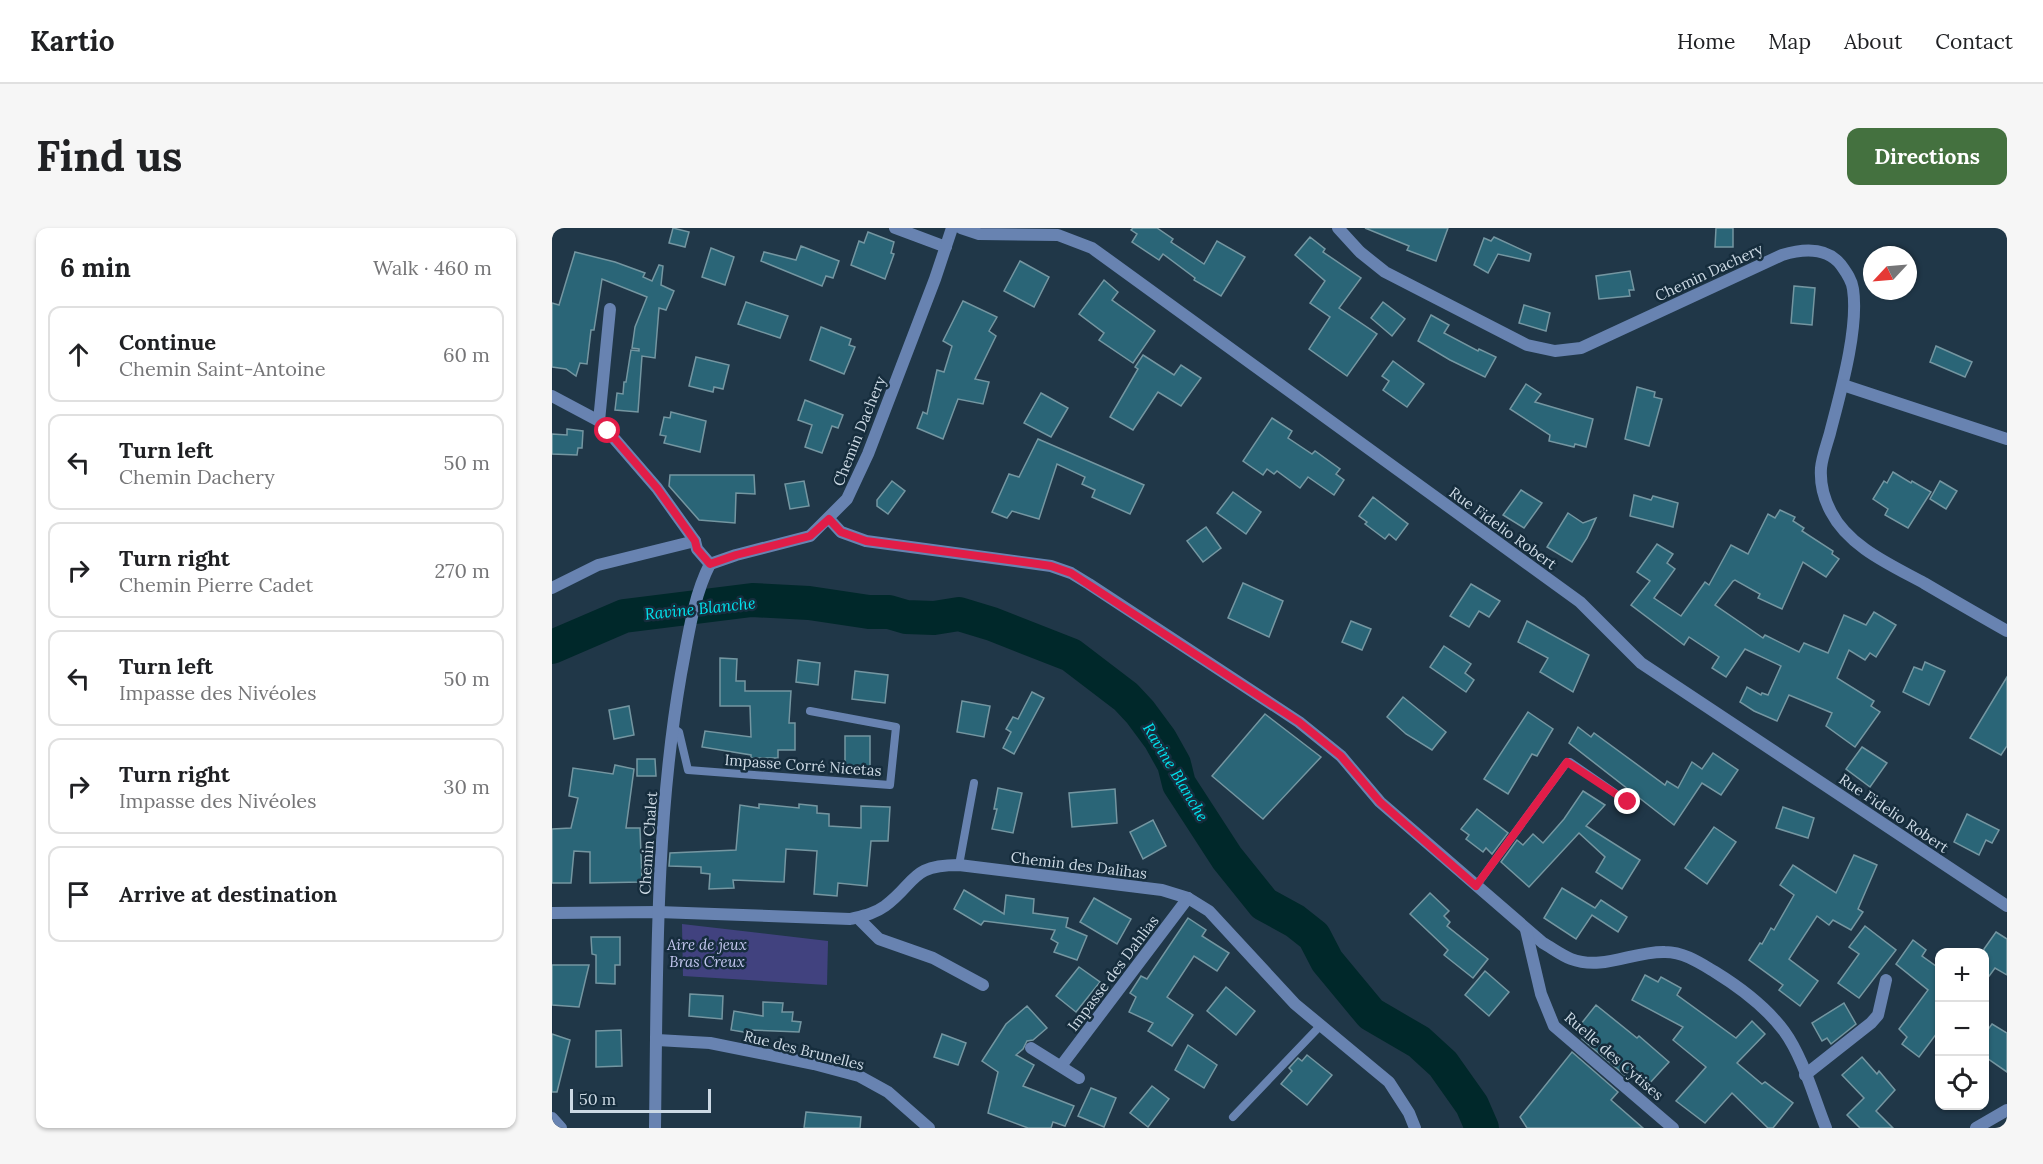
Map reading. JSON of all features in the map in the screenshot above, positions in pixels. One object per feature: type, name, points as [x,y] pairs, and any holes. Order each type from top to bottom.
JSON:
[{"type":"street","points":[[895,228],[946,247]]},
{"type":"street","name":"Chemin Dachery","points":[[707,570],[736,555],[810,536],[848,500],[868,454],[952,228]]},
{"type":"street","name":"Rue Fidelio Robert","points":[[961,228],[980,234],[1058,235],[1092,248],[1580,602],[1641,663],[2007,906]]},
{"type":"street","name":"Chemin Dachery","points":[[1338,228],[1360,252],[1385,272],[1527,345],[1555,351],[1581,348],[1782,255],[1799,250],[1814,250],[1837,260],[1853,287],[1854,317],[1843,385],[1821,467],[1823,492],[1827,504],[1840,528],[1871,553],[2007,631]]},
{"type":"street","points":[[599,421],[610,309]]},
{"type":"street","points":[[1843,385],[2007,439]]},
{"type":"street","points":[[552,396],[599,421],[657,488],[695,541],[707,570]]},
{"type":"street","points":[[829,519],[841,532],[866,541],[1051,566],[1071,573],[1307,729],[1341,756],[1380,802],[1543,943],[1570,959],[1590,963],[1608,962],[1653,953],[1677,953],[1697,961],[1727,979],[1755,1000],[1785,1033],[1826,1128]]},
{"type":"street","points":[[552,588],[598,566],[695,541]]},
{"type":"street","name":"Chemin Chalet","points":[[655,1128],[658,912],[672,727],[688,636],[707,570]]},
{"type":"street","name":"Chemin des Dalihas","points":[[552,913],[658,912],[850,920],[870,914],[885,906],[918,873],[937,866],[959,866],[1162,890],[1188,898],[1209,911],[1295,1004],[1389,1082],[1409,1113],[1415,1128]]},
{"type":"street","name":"Impasse des Dahlias","points":[[1061,1066],[1188,898]]},
{"type":"street","points":[[858,918],[879,939],[933,958],[983,985]]},
{"type":"street","name":"Ruelle des Cytises","points":[[1527,930],[1540,994],[1554,1026],[1673,1128]]},
{"type":"street","points":[[1805,1075],[1878,1015],[1886,980]]},
{"type":"street","name":"Rue des Brunelles","points":[[657,1040],[710,1043],[814,1064],[859,1076],[888,1092],[929,1128]]},
{"type":"street","points":[[1031,1048],[1079,1078]]},
{"type":"street","points":[[1976,1128],[2007,1110]]},
{"type":"street","points":[[552,1118],[561,1128]]},
{"type":"lane","name":"Impasse Corré Nicetas","points":[[672,727],[679,732],[688,770],[890,785],[896,727],[810,711]]},
{"type":"lane","points":[[1476,886],[1567,762],[1628,802]]},
{"type":"lane","points":[[959,866],[974,783]]},
{"type":"lane","points":[[1233,1117],[1321,1025]]},
{"type":"green space","name":"Aire de jeux Bras Creux","points":[[682,924],[828,941],[827,985],[683,976]]},
{"type":"building","points":[[673,228],[689,232],[685,247],[669,243]]},
{"type":"building","points":[[1133,228],[1157,228],[1173,239],[1171,242],[1204,264],[1217,241],[1245,257],[1221,296],[1194,280],[1195,278],[1163,254],[1159,260],[1132,242],[1137,234],[1131,230]]},
{"type":"building","points":[[1365,228],[1448,228],[1436,261],[1407,250],[1409,246]]},
{"type":"building","points":[[1716,228],[1733,228],[1733,247],[1715,247]]},
{"type":"building","points":[[868,232],[894,242],[891,253],[894,254],[885,279],[851,265],[859,241],[864,243]]},
{"type":"building","points":[[1310,237],[1325,249],[1323,252],[1361,278],[1339,308],[1377,334],[1347,376],[1309,349],[1330,317],[1310,303],[1325,281],[1295,255]]},
{"type":"building","points":[[1494,237],[1531,254],[1529,261],[1498,254],[1488,273],[1474,265],[1484,238],[1491,241]]},
{"type":"building","points":[[801,246],[839,261],[833,278],[826,276],[822,286],[761,261],[764,252],[796,260]]},
{"type":"building","points":[[711,248],[734,257],[725,285],[702,277]]},
{"type":"building","points":[[575,252],[615,262],[645,273],[643,277],[652,281],[659,265],[663,266],[661,285],[674,291],[666,310],[659,308],[655,358],[642,356],[638,412],[615,410],[617,393],[623,394],[631,350],[639,351],[639,349],[632,348],[635,327],[647,297],[602,279],[594,330],[591,330],[587,364],[580,363],[576,376],[566,369],[552,367],[552,303],[559,305]]},
{"type":"building","points":[[1020,261],[1049,277],[1034,307],[1004,291]]},
{"type":"building","points":[[1630,271],[1634,290],[1629,290],[1630,296],[1599,299],[1596,276]]},
{"type":"building","points":[[1104,280],[1118,292],[1112,300],[1155,331],[1133,363],[1099,340],[1104,333],[1079,314]]},
{"type":"building","points":[[1794,286],[1815,288],[1812,325],[1791,323]]},
{"type":"building","points":[[963,301],[997,317],[989,331],[996,336],[975,379],[989,382],[983,404],[958,399],[943,439],[917,428],[923,412],[927,414],[937,370],[944,372],[952,346],[943,341]]},
{"type":"building","points":[[746,302],[788,316],[780,338],[738,324]]},
{"type":"building","points":[[1383,302],[1405,319],[1392,336],[1371,318]]},
{"type":"building","points":[[1524,305],[1550,313],[1546,331],[1519,323]]},
{"type":"building","points":[[1431,315],[1449,325],[1444,333],[1478,351],[1479,349],[1496,357],[1485,377],[1418,341]]},
{"type":"building","points":[[821,327],[851,339],[849,345],[855,347],[844,374],[810,360]]},
{"type":"building","points":[[1936,346],[1972,362],[1965,377],[1930,362]]},
{"type":"building","points":[[1143,355],[1174,375],[1181,365],[1201,378],[1181,406],[1158,392],[1133,430],[1110,417],[1138,369],[1135,367]]},
{"type":"building","points":[[696,357],[729,365],[723,389],[714,387],[713,392],[689,386]]},
{"type":"building","points":[[1393,361],[1424,384],[1407,407],[1383,390],[1389,381],[1382,376]]},
{"type":"building","points":[[1526,384],[1541,394],[1535,402],[1593,419],[1586,447],[1575,444],[1574,447],[1549,441],[1550,435],[1510,409]]},
{"type":"building","points":[[1637,387],[1655,392],[1654,397],[1662,399],[1649,446],[1625,439]]},
{"type":"building","points":[[1041,393],[1068,408],[1051,437],[1024,423]]},
{"type":"building","points":[[805,400],[843,415],[838,428],[832,426],[822,453],[805,447],[812,425],[798,420]]},
{"type":"building","points":[[671,412],[706,421],[700,452],[664,443],[666,436],[660,435],[664,417],[670,418]]},
{"type":"building","points":[[1272,418],[1292,431],[1288,438],[1312,454],[1315,451],[1340,469],[1336,474],[1344,480],[1334,495],[1308,477],[1300,488],[1277,471],[1274,474],[1267,469],[1263,475],[1243,461]]},
{"type":"building","points":[[567,429],[583,431],[582,448],[578,448],[577,455],[552,454],[552,434],[567,435]]},
{"type":"building","points":[[1038,439],[1144,485],[1130,514],[1092,497],[1095,490],[1082,484],[1085,477],[1057,464],[1039,519],[1012,511],[1007,518],[992,512],[1009,474],[1019,477]]},
{"type":"building","points":[[1893,472],[1931,492],[1908,528],[1885,515],[1888,509],[1873,499],[1884,481],[1887,483]]},
{"type":"building","points":[[670,475],[754,475],[755,494],[736,493],[735,523],[699,520],[669,486]]},
{"type":"building","points":[[804,481],[809,506],[790,509],[785,484]]},
{"type":"building","points":[[892,481],[905,491],[888,514],[877,506],[877,500]]},
{"type":"building","points":[[1940,481],[1957,491],[1946,509],[1930,499]]},
{"type":"building","points":[[1521,490],[1542,503],[1524,528],[1503,515]]},
{"type":"building","points":[[1233,492],[1261,512],[1246,534],[1217,513]]},
{"type":"building","points":[[1634,495],[1651,500],[1653,496],[1678,503],[1673,527],[1630,516]]},
{"type":"building","points":[[1373,497],[1408,524],[1396,540],[1389,534],[1385,539],[1365,524],[1367,522],[1359,516]]},
{"type":"building","points":[[1780,510],[1795,517],[1793,521],[1804,528],[1802,531],[1833,551],[1832,554],[1839,559],[1826,577],[1803,562],[1782,609],[1758,598],[1760,594],[1735,580],[1715,605],[1763,638],[1765,635],[1799,652],[1804,643],[1828,653],[1844,615],[1866,625],[1874,612],[1896,625],[1876,657],[1870,653],[1865,660],[1849,650],[1837,678],[1874,701],[1871,706],[1880,712],[1855,747],[1826,726],[1832,713],[1789,695],[1777,721],[1740,702],[1747,687],[1761,695],[1762,693],[1768,695],[1781,666],[1745,649],[1726,677],[1712,668],[1719,657],[1689,637],[1684,645],[1631,605],[1650,581],[1637,572],[1657,544],[1673,554],[1667,563],[1675,569],[1654,598],[1681,616],[1705,582],[1709,585],[1731,545],[1748,554],[1768,514],[1775,518]]},
{"type":"building","points":[[1568,513],[1583,523],[1596,518],[1572,562],[1547,547]]},
{"type":"building","points":[[1206,527],[1221,548],[1203,562],[1187,541]]},
{"type":"building","points":[[1243,583],[1283,601],[1269,637],[1228,618]]},
{"type":"building","points":[[1471,584],[1500,601],[1489,617],[1479,611],[1469,627],[1450,616]]},
{"type":"building","points":[[1351,621],[1371,629],[1362,650],[1342,642]]},
{"type":"building","points":[[1527,621],[1589,655],[1573,692],[1540,672],[1548,658],[1518,642]]},
{"type":"building","points":[[1444,646],[1471,664],[1465,673],[1474,680],[1466,692],[1430,667]]},
{"type":"building","points":[[720,658],[737,659],[736,681],[745,681],[745,691],[791,691],[789,723],[795,723],[795,750],[778,750],[778,758],[751,758],[751,755],[702,747],[705,731],[751,737],[750,706],[720,706]]},
{"type":"building","points":[[798,660],[820,663],[818,685],[796,682]]},
{"type":"building","points":[[1925,662],[1945,671],[1929,705],[1903,692],[1914,667],[1922,670]]},
{"type":"building","points":[[855,671],[888,675],[885,703],[852,699]]},
{"type":"building","points":[[2007,677],[2007,746],[2001,755],[1970,738]]},
{"type":"building","points":[[1032,692],[1044,698],[1014,754],[1003,748],[1011,732],[1006,729],[1013,717],[1018,719]]},
{"type":"building","points":[[1403,697],[1446,732],[1432,750],[1406,734],[1387,717]]},
{"type":"building","points":[[962,701],[990,706],[984,737],[957,732]]},
{"type":"building","points":[[629,706],[634,735],[614,739],[609,710]]},
{"type":"building","points":[[1528,712],[1553,729],[1537,756],[1532,754],[1508,794],[1484,779]]},
{"type":"building","points":[[1265,714],[1321,757],[1263,819],[1212,776]]},
{"type":"building","points":[[1578,727],[1591,737],[1594,733],[1665,785],[1667,781],[1678,788],[1692,762],[1702,769],[1713,753],[1738,770],[1721,795],[1702,783],[1674,825],[1569,743]]},
{"type":"building","points":[[845,736],[870,736],[870,768],[845,768]]},
{"type":"building","points":[[1862,747],[1887,763],[1870,787],[1846,769]]},
{"type":"building","points":[[637,759],[655,759],[656,776],[637,776]]},
{"type":"building","points":[[615,765],[634,769],[626,828],[640,828],[642,882],[590,883],[590,852],[574,851],[571,883],[552,883],[552,829],[571,828],[578,798],[569,796],[573,768],[613,774]]},
{"type":"building","points":[[998,788],[1022,793],[1013,833],[992,829],[997,809],[994,809]]},
{"type":"building","points":[[1115,789],[1117,823],[1072,827],[1069,793]]},
{"type":"building","points":[[1583,791],[1605,805],[1586,826],[1640,860],[1622,889],[1596,872],[1605,857],[1579,833],[1529,887],[1501,862],[1517,840],[1523,845],[1533,834],[1543,843],[1564,819]]},
{"type":"building","points":[[759,804],[799,808],[799,804],[817,806],[817,813],[829,814],[829,826],[861,828],[861,806],[890,807],[888,841],[871,841],[867,886],[838,883],[837,896],[814,894],[817,851],[786,849],[784,882],[733,880],[734,888],[709,889],[710,874],[701,873],[701,867],[669,866],[670,853],[736,850],[740,805],[759,808]]},
{"type":"building","points":[[1783,807],[1814,818],[1808,838],[1776,828]]},
{"type":"building","points":[[1477,809],[1508,833],[1492,854],[1486,848],[1483,852],[1466,839],[1469,835],[1461,829]]},
{"type":"building","points":[[1967,814],[1999,830],[1992,843],[1986,840],[1979,855],[1954,842]]},
{"type":"building","points":[[1153,820],[1166,846],[1143,859],[1130,832]]},
{"type":"building","points":[[1714,827],[1736,842],[1707,884],[1685,868]]},
{"type":"building","points":[[1854,855],[1877,865],[1858,909],[1863,912],[1851,930],[1833,920],[1829,925],[1817,916],[1789,959],[1818,981],[1800,1006],[1779,990],[1783,985],[1749,960],[1771,928],[1774,930],[1794,895],[1780,885],[1793,865],[1836,893]]},
{"type":"building","points":[[1562,888],[1595,908],[1601,900],[1627,917],[1618,932],[1592,915],[1576,939],[1544,918]]},
{"type":"building","points":[[964,890],[1004,914],[1006,895],[1034,899],[1033,913],[1068,918],[1066,927],[1087,936],[1077,960],[1054,952],[1058,943],[1051,939],[1055,930],[984,921],[981,925],[954,909]]},
{"type":"building","points":[[1430,893],[1449,911],[1444,916],[1450,922],[1447,926],[1488,959],[1473,978],[1444,955],[1448,950],[1410,914]]},
{"type":"building","points":[[1094,898],[1131,919],[1117,944],[1080,922]]},
{"type":"building","points":[[1188,918],[1206,930],[1202,936],[1229,953],[1217,971],[1194,956],[1167,997],[1193,1015],[1172,1046],[1148,1031],[1153,1023],[1129,1012],[1136,997],[1130,993],[1141,976],[1147,979]]},
{"type":"building","points":[[1865,926],[1896,950],[1859,998],[1838,983],[1859,954],[1849,947]]},
{"type":"building","points":[[1996,932],[2007,939],[2007,975],[1995,968],[1989,976],[1989,948],[1985,948]]},
{"type":"building","points":[[591,937],[620,937],[620,965],[615,965],[615,984],[596,983],[596,955],[592,954]]},
{"type":"building","points":[[1913,940],[1926,950],[1922,956],[1935,965],[1935,1036],[1919,1057],[1902,1044],[1907,1037],[1899,1029],[1928,990],[1896,964]]},
{"type":"building","points":[[552,965],[589,965],[579,1007],[552,1005]]},
{"type":"building","points":[[1079,967],[1100,982],[1076,1012],[1056,996]]},
{"type":"building","points":[[1485,971],[1509,992],[1489,1016],[1465,995]]},
{"type":"building","points":[[1645,975],[1658,982],[1661,977],[1681,988],[1677,995],[1736,1038],[1752,1021],[1765,1034],[1737,1063],[1762,1084],[1765,1082],[1793,1103],[1773,1128],[1768,1128],[1732,1093],[1705,1123],[1676,1101],[1706,1067],[1673,1040],[1683,1027],[1632,1000]]},
{"type":"building","points":[[1226,987],[1255,1011],[1236,1035],[1207,1011]]},
{"type":"building","points":[[690,994],[723,996],[722,1019],[689,1016]]},
{"type":"building","points":[[763,1002],[783,1003],[782,1012],[793,1012],[792,1021],[801,1022],[799,1032],[750,1030],[750,1033],[731,1030],[734,1011],[763,1016]]},
{"type":"building","points":[[1844,1003],[1856,1024],[1831,1044],[1827,1038],[1822,1041],[1812,1023]]},
{"type":"building","points":[[1596,1005],[1637,1038],[1639,1036],[1669,1062],[1649,1084],[1635,1072],[1629,1079],[1582,1039],[1589,1031],[1581,1024]]},
{"type":"building","points":[[1027,1006],[1047,1028],[1033,1040],[1027,1041],[1016,1055],[1034,1065],[1023,1086],[1074,1106],[1065,1126],[1053,1122],[1051,1128],[1028,1128],[988,1113],[998,1072],[982,1061],[1006,1024]]},
{"type":"building","points":[[1992,1024],[2007,1033],[2007,1072],[1989,1059],[1989,1028]]},
{"type":"building","points":[[621,1030],[622,1066],[596,1067],[596,1031]]},
{"type":"building","points":[[552,1034],[570,1040],[557,1092],[552,1092]]},
{"type":"building","points":[[942,1034],[966,1043],[958,1065],[934,1057]]},
{"type":"building","points":[[1188,1045],[1217,1065],[1204,1088],[1175,1070]]},
{"type":"building","points":[[1572,1052],[1618,1092],[1611,1100],[1643,1128],[1527,1128],[1520,1117]]},
{"type":"building","points":[[1307,1055],[1332,1075],[1307,1105],[1281,1084],[1292,1071],[1289,1068],[1298,1058],[1302,1061]]},
{"type":"building","points":[[1862,1057],[1877,1074],[1879,1071],[1895,1090],[1876,1111],[1893,1128],[1860,1128],[1847,1115],[1864,1098],[1842,1075]]},
{"type":"building","points":[[1152,1086],[1169,1099],[1148,1127],[1130,1113]]},
{"type":"building","points":[[1091,1088],[1116,1098],[1104,1127],[1078,1116]]},
{"type":"building","points":[[806,1112],[861,1117],[860,1128],[804,1128]]},
{"type":"waterway","name":"Ravine Blanche","points":[[552,647],[624,616],[752,600],[809,603],[869,612],[889,612],[906,617],[934,618],[959,614],[992,624],[1071,655],[1126,697],[1140,712],[1160,739],[1174,764],[1179,784],[1227,858],[1264,904],[1295,921],[1314,936],[1327,961],[1371,1014],[1419,1042],[1443,1064],[1472,1105],[1482,1128]]},
{"type":"route","points":[[608,431],[657,488],[695,541],[697,549],[710,564],[810,536],[829,519],[841,532],[866,541],[1051,566],[1071,573],[1299,722],[1341,756],[1380,802],[1476,886],[1564,763],[1570,762],[1628,802]]}]
